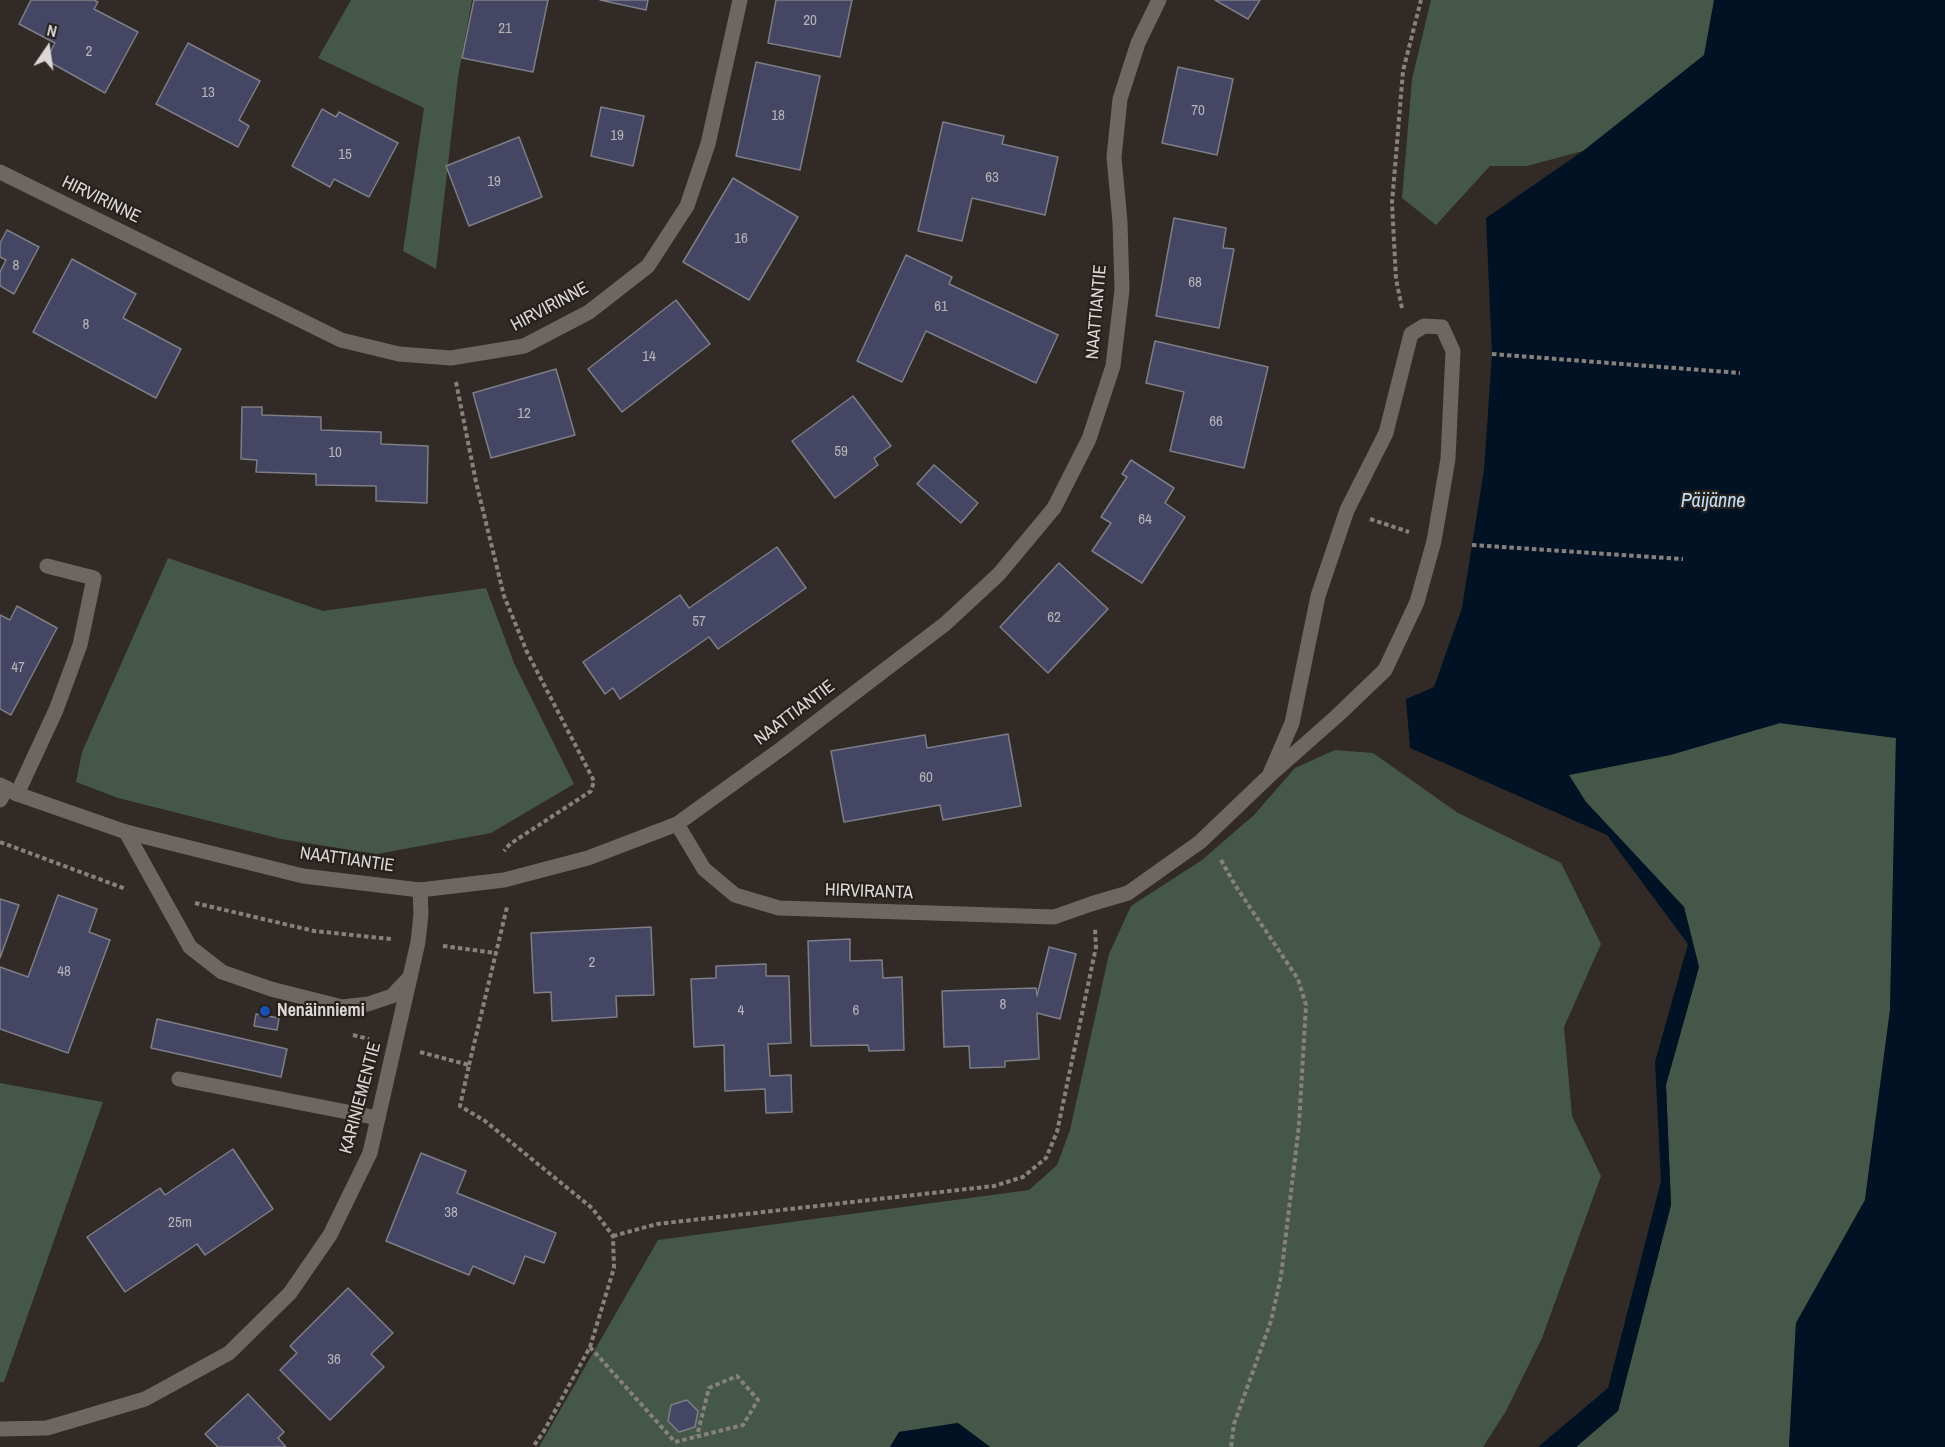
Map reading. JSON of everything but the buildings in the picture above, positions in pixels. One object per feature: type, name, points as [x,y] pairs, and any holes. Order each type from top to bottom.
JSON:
[{"type":"street","name":"HIRVIRINNE","points":[[0,172],[341,340],[399,354],[451,358],[524,346],[589,312],[648,266],[687,206],[708,144],[740,0]]},
{"type":"street","name":"NAATTIANTIE","points":[[6,792],[126,832],[303,876],[420,890],[504,880],[588,858],[677,824],[781,749],[945,624],[999,574],[1054,508],[1089,439],[1113,366],[1122,290],[1120,222],[1114,157],[1120,99],[1138,43],[1158,0]]},
{"type":"street","name":"HIRVIRANTA","points":[[677,824],[705,869],[735,895],[779,908],[1054,917],[1128,893],[1200,842],[1385,670],[1417,602],[1434,541],[1448,459],[1454,351],[1442,327],[1425,326],[1411,334]]},
{"type":"street","points":[[1269,776],[1292,723],[1318,596],[1347,510],[1386,433],[1411,334]]},
{"type":"street","points":[[6,792],[56,710],[80,645],[94,578],[47,566]]},
{"type":"street","points":[[126,832],[190,947],[222,972],[271,989],[342,1007],[368,1004],[392,996],[410,977]]},
{"type":"street","name":"KARINIEMENTIE","points":[[0,1428],[46,1428],[145,1399],[229,1353],[290,1293],[330,1235],[369,1153],[418,942],[421,914],[420,890]]},
{"type":"street","points":[[179,1079],[378,1118]]},
{"type":"path","points":[[1411,334],[1400,301],[1396,279],[1392,203],[1403,71],[1421,0]]},
{"type":"path","points":[[1492,354],[1740,373]]},
{"type":"path","points":[[451,358],[476,482],[504,596],[527,652],[594,781],[591,791],[510,844],[502,853]]},
{"type":"path","points":[[1347,510],[1434,541]]},
{"type":"path","points":[[1472,545],[1683,559]]},
{"type":"path","points":[[0,842],[124,889],[160,895],[314,931],[496,953],[460,1106],[485,1121],[592,1208],[613,1236],[614,1268],[590,1347],[533,1447]]},
{"type":"path","points":[[1231,1447],[1234,1425],[1270,1321],[1281,1276],[1299,1125],[1306,1005],[1298,979],[1235,885]]},
{"type":"path","points":[[613,1236],[657,1224],[994,1186],[1023,1177],[1046,1158],[1057,1132],[1096,946],[1094,903]]},
{"type":"path","points":[[395,1046],[469,1065]]},
{"type":"path","points":[[590,1347],[675,1442],[743,1425],[758,1400],[737,1376],[709,1389],[697,1436]]},
{"type":"green space","points":[[351,0],[472,0],[458,77],[436,269],[403,251],[424,108],[318,58]]},
{"type":"green space","points":[[1431,0],[1945,0],[1583,151],[1527,166],[1490,166],[1436,225],[1402,198],[1412,79]]},
{"type":"green space","points":[[168,558],[323,611],[486,588],[514,663],[574,784],[491,833],[377,854],[281,839],[118,798],[76,782],[82,752]]},
{"type":"green space","points":[[1780,723],[1896,738],[1890,1010],[1865,1200],[1796,1323],[1789,1447],[1576,1447],[1618,1411],[1671,1205],[1666,1085],[1699,967],[1684,907],[1586,802],[1568,775],[1670,755]]},
{"type":"green space","points":[[1335,750],[1373,753],[1458,813],[1561,863],[1601,944],[1564,1027],[1572,1116],[1601,1176],[1542,1338],[1506,1411],[1483,1447],[990,1447],[958,1423],[899,1432],[890,1447],[539,1447],[658,1240],[1029,1190],[1057,1165],[1070,1130],[1109,954],[1131,906],[1202,860],[1254,815],[1295,768]]},
{"type":"green space","points":[[0,1083],[103,1102],[4,1382],[0,1382]]},
{"type":"water","name":"Päijänne","points":[[1714,0],[1945,0],[1945,1447],[1789,1447],[1796,1323],[1865,1200],[1890,1010],[1896,738],[1780,723],[1670,755],[1569,775],[1586,802],[1684,907],[1699,967],[1666,1085],[1671,1205],[1618,1411],[1576,1447],[1538,1447],[1608,1388],[1661,1181],[1655,1062],[1688,944],[1607,835],[1410,748],[1406,699],[1434,687],[1462,608],[1484,470],[1492,354],[1486,218],[1583,151],[1704,55]]},
{"type":"water","points":[[958,1423],[990,1447],[890,1447],[899,1432]]},
{"type":"place","name":"Nenäinniemi","points":[[265,1011]]}]
